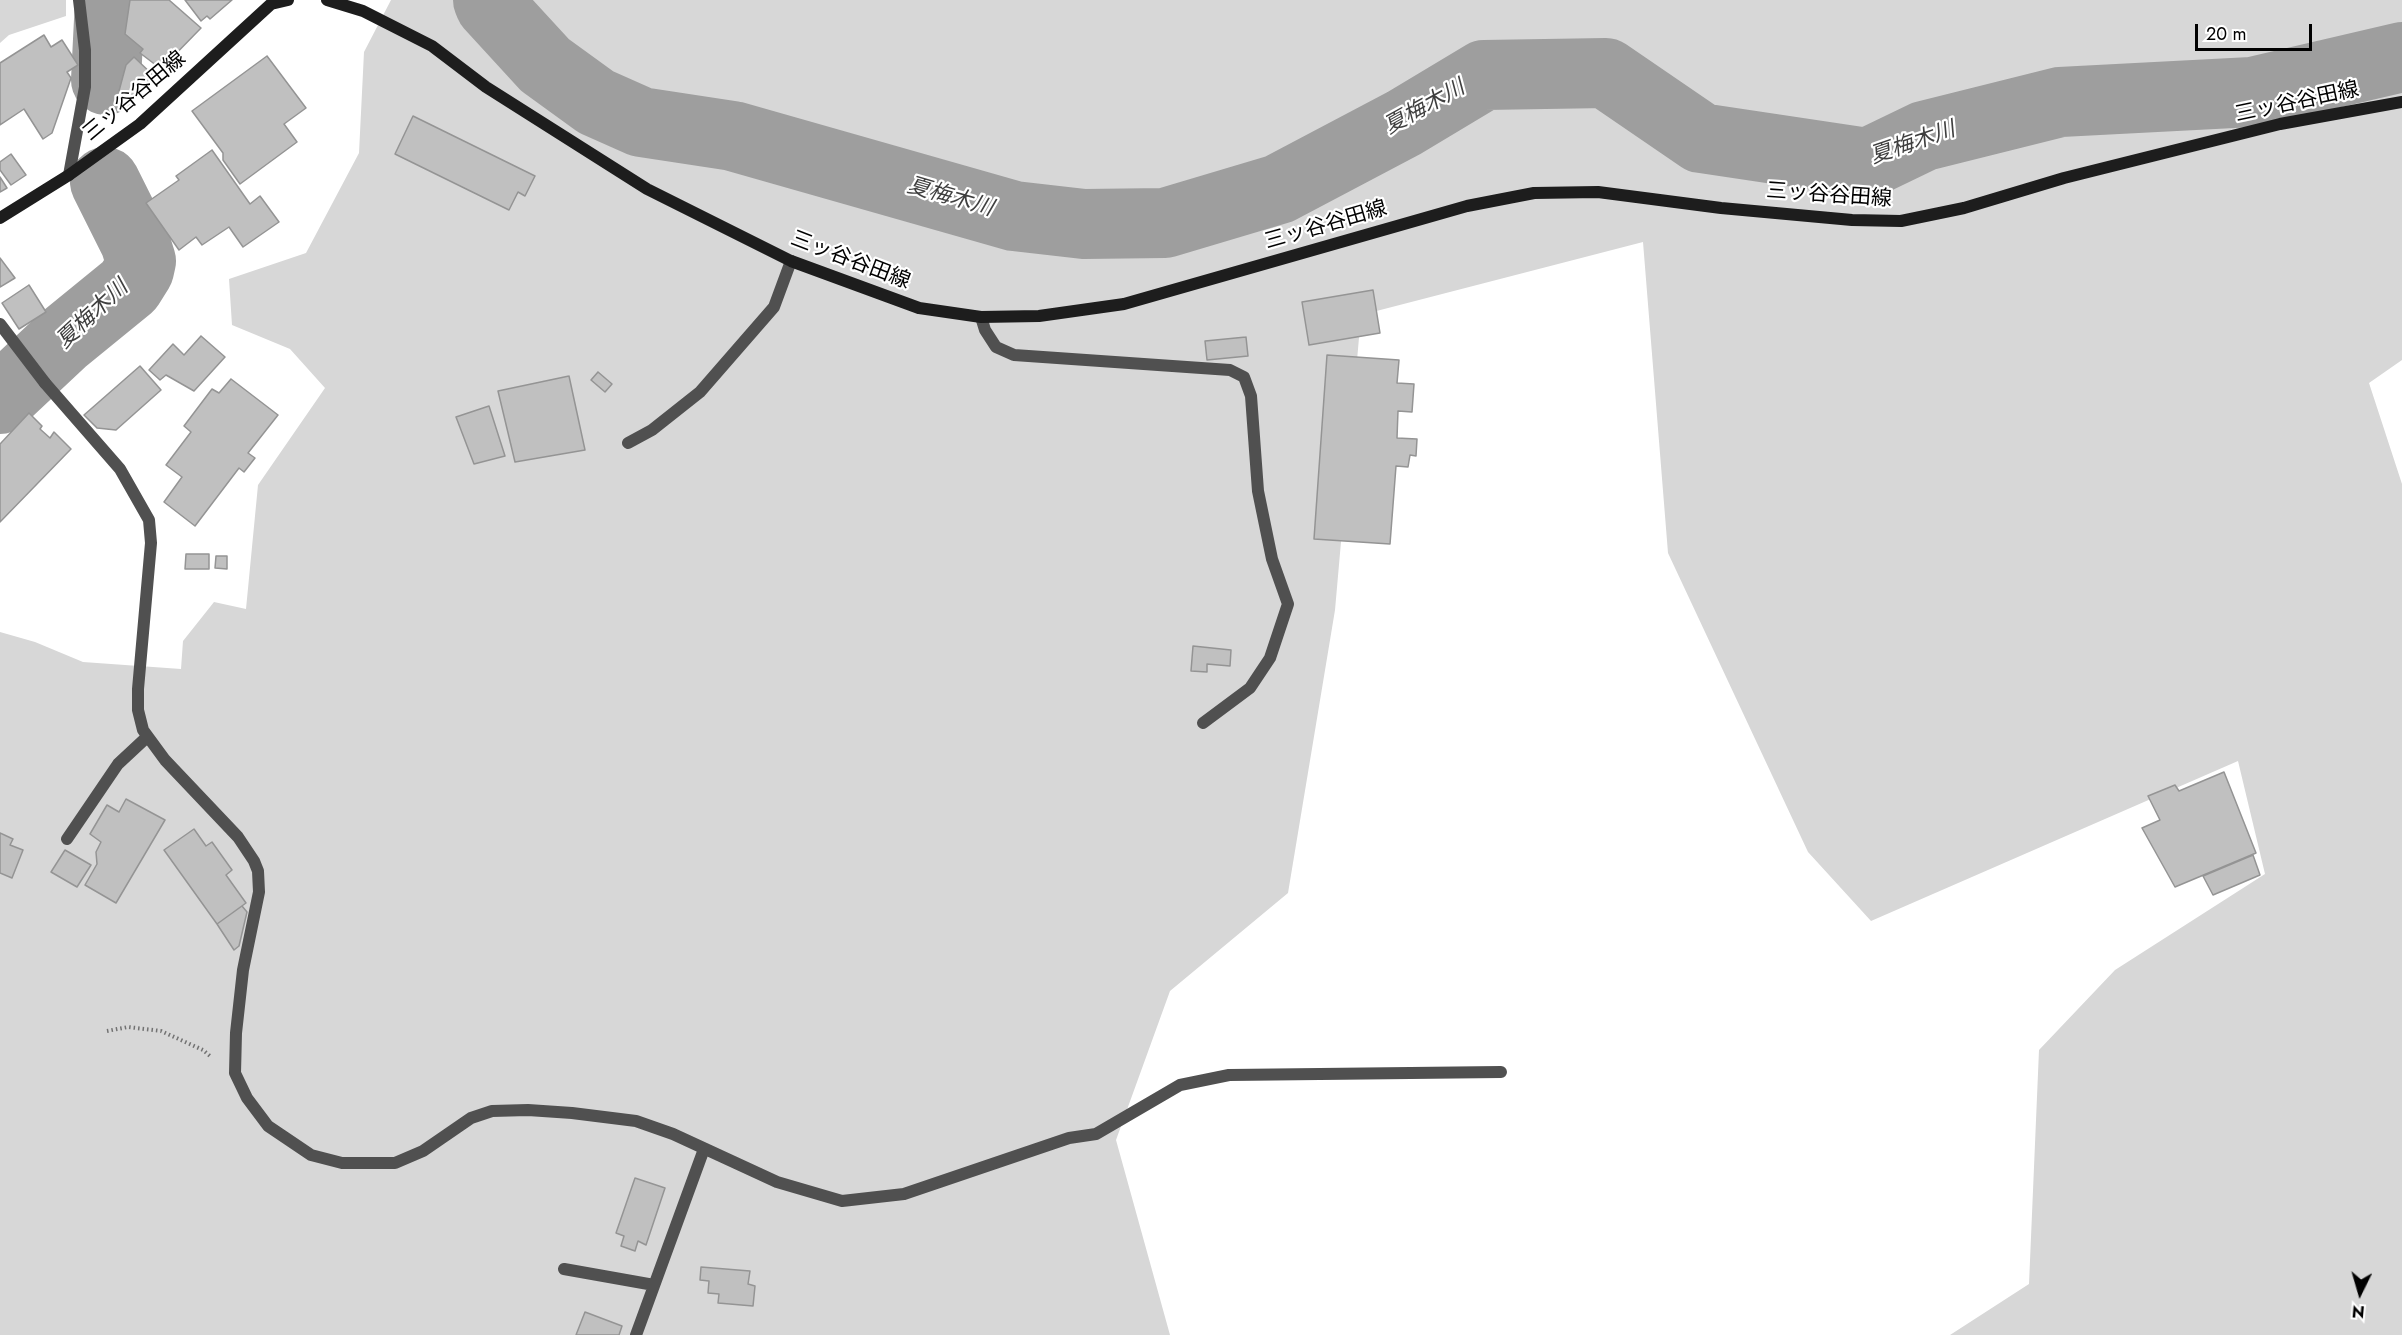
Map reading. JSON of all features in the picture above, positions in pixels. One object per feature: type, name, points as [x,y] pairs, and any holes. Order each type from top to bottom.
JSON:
[{"type":"main road","name":"三ッ谷谷田線","points":[[0,218],[69,176],[140,124],[271,4],[288,0]]},
{"type":"main road","name":"三ッ谷谷田線","points":[[327,0],[363,11],[432,46],[486,87],[647,189],[791,261],[919,309],[981,316],[1039,316],[1124,304],[1467,206],[1534,193],[1598,192],[1720,208],[1852,220],[1900,221],[1964,208],[2064,178],[2269,127],[2402,102]]},
{"type":"street","points":[[69,176],[85,87],[85,50],[79,0]]},
{"type":"street","points":[[628,443],[668,418],[707,384],[774,307],[791,261]]},
{"type":"street","points":[[981,316],[985,330],[996,346],[1014,355],[1230,370],[1244,377],[1251,396],[1258,491],[1272,559],[1288,604],[1270,657],[1250,688],[1203,723]]},
{"type":"street","points":[[0,324],[45,383],[120,469],[149,520],[151,543],[138,689],[138,710],[142,730],[165,760],[238,837],[258,871],[259,892],[243,970],[236,1034],[235,1072],[238,1083],[268,1126],[311,1155],[342,1163],[395,1164],[423,1151],[471,1118],[492,1111],[561,1112],[636,1121],[673,1134],[777,1182],[842,1201],[904,1194],[1069,1138],[1096,1134],[1180,1085],[1219,1077],[1501,1072]]},
{"type":"street","points":[[67,839],[118,764],[147,737]]},
{"type":"street","points":[[636,1335],[704,1149]]},
{"type":"street","points":[[564,1269],[654,1285]]},
{"type":"path","points":[[107,1031],[128,1027],[161,1031],[178,1037],[203,1050],[224,1073],[238,1083]]},
{"type":"shaded area","points":[[0,0],[66,0],[66,16],[9,35],[0,43]]},
{"type":"shaded area","points":[[391,0],[2402,0],[2402,360],[2369,383],[2402,484],[2402,1335],[1950,1335],[2029,1284],[2039,1050],[2115,970],[2265,874],[2238,761],[1871,921],[1808,852],[1668,553],[1643,242],[1361,315],[1335,610],[1288,893],[1170,991],[1116,1140],[1170,1335],[0,1335],[0,632],[35,642],[83,662],[181,669],[183,641],[214,602],[246,609],[258,485],[325,388],[290,349],[232,325],[229,279],[306,253],[359,153],[364,52]]},
{"type":"building","points":[[130,0],[169,0],[201,28],[161,69],[140,53],[143,49],[125,34]]},
{"type":"building","points":[[185,0],[232,0],[210,19],[207,16],[201,21]]},
{"type":"building","points":[[44,35],[51,47],[62,40],[78,65],[67,72],[71,78],[52,133],[43,139],[24,109],[0,125],[0,63]]},
{"type":"building","points":[[267,56],[306,108],[284,124],[297,142],[240,184],[223,160],[223,153],[192,111]]},
{"type":"building","points":[[134,57],[155,77],[128,102],[119,91],[126,65]]},
{"type":"building","points":[[413,116],[535,176],[525,196],[518,192],[509,210],[395,154]]},
{"type":"building","points":[[212,150],[250,204],[260,196],[279,222],[243,247],[229,227],[202,245],[196,237],[179,250],[146,203],[179,180],[176,176]]},
{"type":"building","points":[[11,154],[26,175],[11,185],[0,170],[0,162]]},
{"type":"building","points":[[0,177],[7,188],[0,192]]},
{"type":"building","points":[[0,258],[15,278],[0,287]]},
{"type":"building","points":[[29,285],[46,312],[19,329],[2,303]]},
{"type":"building","points":[[1373,290],[1380,333],[1309,345],[1302,302]]},
{"type":"building","points":[[201,336],[225,357],[194,391],[166,375],[160,380],[149,370],[173,344],[184,355]]},
{"type":"building","points":[[1246,337],[1248,356],[1207,360],[1205,341]]},
{"type":"building","points":[[1327,355],[1399,360],[1397,383],[1414,384],[1412,412],[1398,411],[1397,438],[1417,439],[1416,456],[1410,455],[1408,467],[1396,466],[1390,544],[1314,539]]},
{"type":"building","points":[[140,366],[161,390],[116,430],[97,428],[84,415]]},
{"type":"building","points":[[598,372],[612,384],[605,392],[591,380]]},
{"type":"building","points":[[569,376],[585,450],[515,462],[498,391]]},
{"type":"building","points":[[231,379],[278,415],[248,453],[255,458],[244,472],[239,468],[195,526],[164,502],[182,477],[166,465],[191,432],[184,426],[212,389],[219,393]]},
{"type":"building","points":[[489,406],[505,456],[474,464],[456,417]]},
{"type":"building","points":[[29,413],[42,426],[40,429],[50,438],[54,432],[71,449],[0,522],[0,444]]},
{"type":"building","points":[[186,554],[209,554],[209,569],[185,569]]},
{"type":"building","points":[[216,556],[227,556],[227,569],[215,568]]},
{"type":"building","points":[[1193,646],[1231,650],[1230,666],[1207,664],[1207,672],[1191,671]]},
{"type":"building","points":[[2224,772],[2256,853],[2175,887],[2142,828],[2160,820],[2148,796],[2175,785],[2179,791]]},
{"type":"building","points":[[126,799],[165,820],[116,903],[85,885],[97,864],[96,852],[101,842],[90,834],[107,805],[119,812]]},
{"type":"building","points":[[194,829],[206,846],[212,842],[232,870],[226,875],[246,903],[217,924],[164,850]]},
{"type":"building","points":[[0,833],[13,839],[10,845],[23,850],[12,878],[0,873]]},
{"type":"building","points":[[65,850],[91,865],[77,887],[51,872]]},
{"type":"building","points":[[2253,855],[2260,875],[2213,895],[2203,876]]},
{"type":"building","points":[[242,906],[247,912],[239,946],[234,950],[217,924]]},
{"type":"building","points":[[635,1178],[665,1188],[646,1245],[638,1241],[635,1251],[621,1246],[624,1236],[616,1233]]},
{"type":"building","points":[[701,1267],[750,1271],[748,1284],[755,1286],[753,1306],[718,1303],[719,1294],[708,1293],[709,1281],[700,1280]]},
{"type":"building","points":[[585,1312],[622,1326],[619,1335],[576,1335]]},
{"type":"waterway","name":"夏梅木川","points":[[106,80],[110,0]]},
{"type":"waterway","name":"夏梅木川","points":[[488,0],[545,65],[596,102],[641,122],[733,136],[1014,216],[1084,224],[1165,223],[1279,189],[1404,123],[1484,75],[1606,73],[1701,138],[1868,163],[1924,136],[2060,102],[2252,92],[2402,57]]},
{"type":"waterway","name":"夏梅木川","points":[[0,399],[64,339],[129,286],[139,270],[141,261],[135,242],[105,182]]}]
